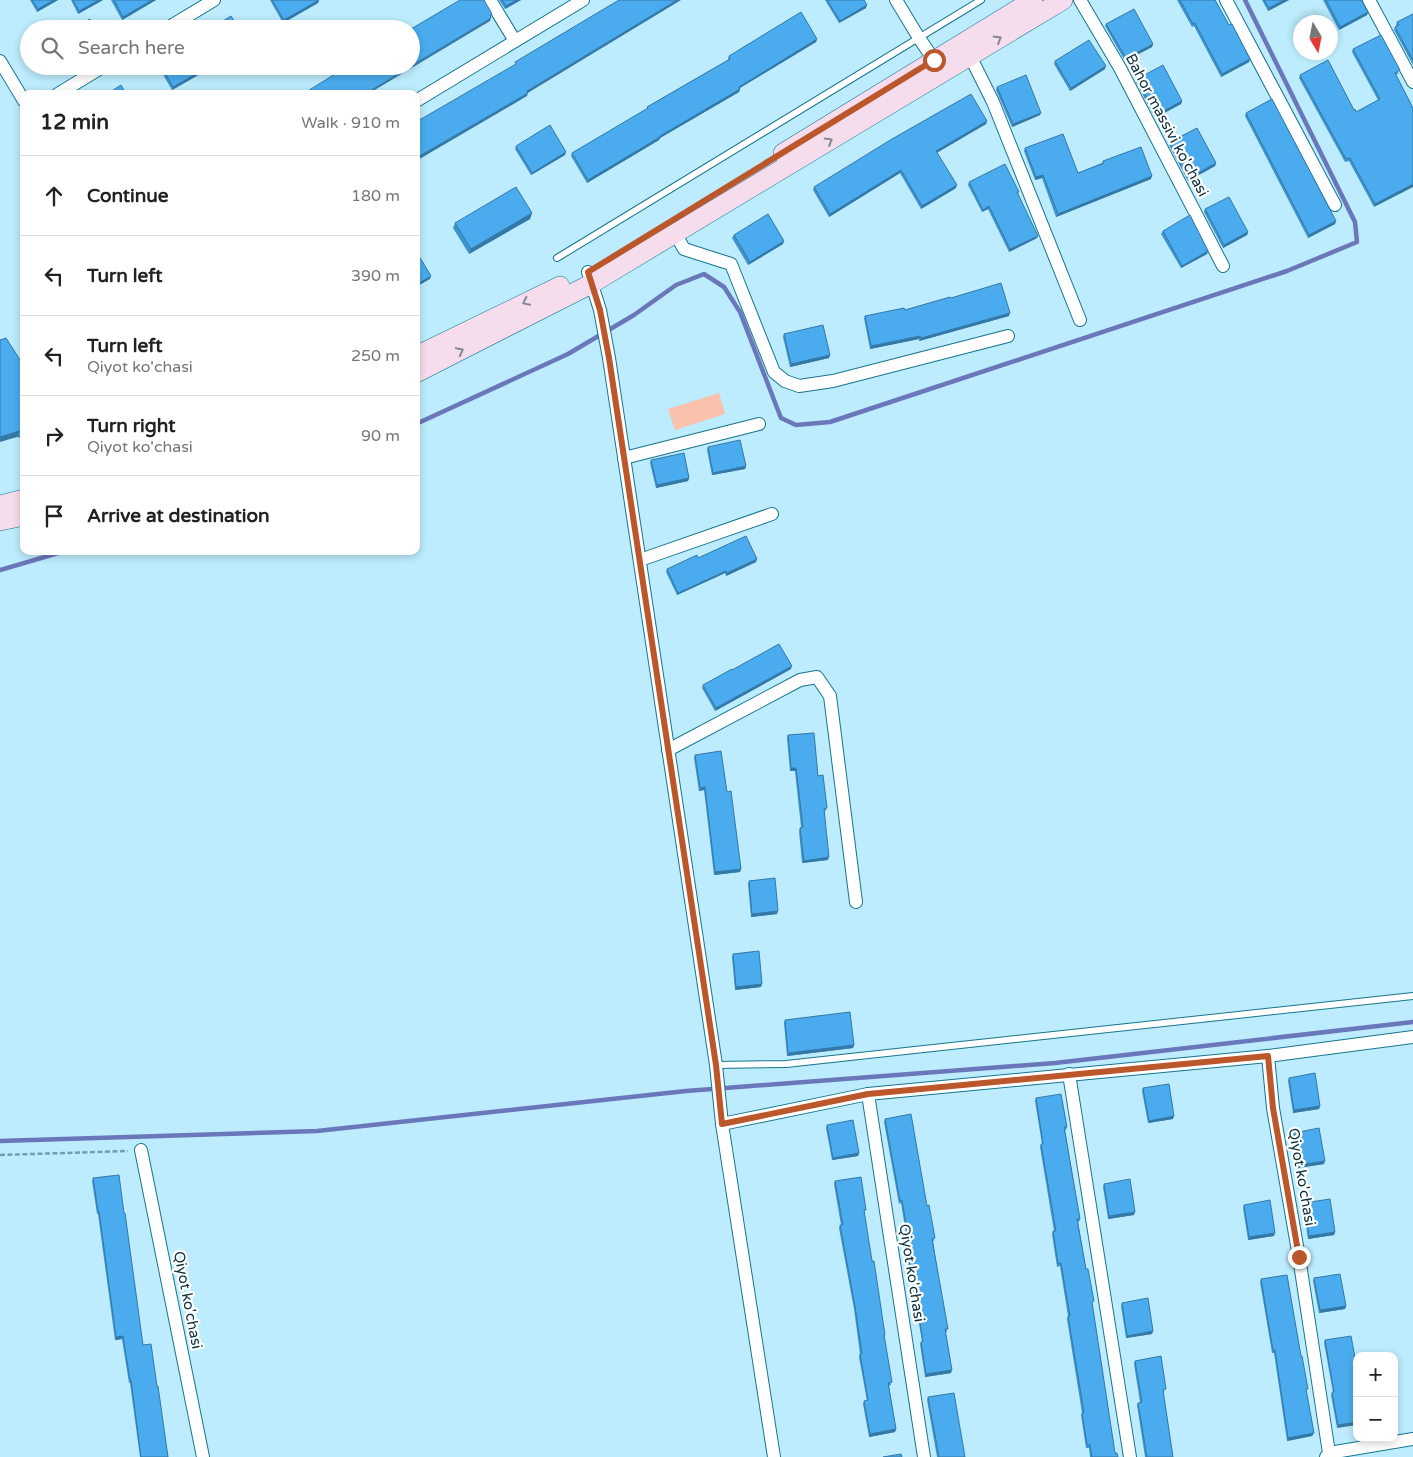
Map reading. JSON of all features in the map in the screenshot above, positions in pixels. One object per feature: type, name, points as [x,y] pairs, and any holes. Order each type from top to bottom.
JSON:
[{"type":"main road","points":[[420,354],[590,278],[934,60],[1034,0]]},
{"type":"main road","points":[[420,371],[675,233],[1063,0]]},
{"type":"main road","points":[[0,505],[20,500]]},
{"type":"main road","points":[[0,522],[20,517]]},
{"type":"street","points":[[181,20],[214,0]]},
{"type":"street","points":[[490,0],[515,41]]},
{"type":"street","points":[[420,99],[583,0]]},
{"type":"street","points":[[896,0],[934,60]]},
{"type":"street","name":"Bahor massivi ko'chasi","points":[[1080,0],[1120,68],[1223,266]]},
{"type":"street","points":[[1226,0],[1335,205]]},
{"type":"street","points":[[1369,0],[1413,82]]},
{"type":"street","points":[[970,56],[993,102],[1080,320]]},
{"type":"street","points":[[0,61],[6,83],[20,97]]},
{"type":"street","points":[[65,90],[89,75]]},
{"type":"street","points":[[675,233],[684,249],[731,264],[774,372],[785,381],[799,386],[833,381],[1008,336]]},
{"type":"street","points":[[590,278],[600,310],[609,358],[716,1065],[722,1124],[774,1457]]},
{"type":"street","points":[[624,458],[759,424]]},
{"type":"street","points":[[640,560],[772,514]]},
{"type":"street","points":[[668,750],[800,680],[817,677],[830,696],[856,902]]},
{"type":"street","points":[[722,1124],[868,1094],[1268,1056],[1413,1037]]},
{"type":"street","name":"Qiyot ko'chasi","points":[[1268,1056],[1273,1108],[1299,1257],[1328,1456],[1413,1439]]},
{"type":"street","points":[[1069,1074],[1130,1457]]},
{"type":"street","name":"Qiyot ko'chasi","points":[[868,1094],[924,1457]]},
{"type":"street","name":"Qiyot ko'chasi","points":[[142,1150],[203,1457]]},
{"type":"lane","points":[[557,258],[981,0]]},
{"type":"lane","points":[[716,1065],[786,1064],[1413,996]]},
{"type":"path","points":[[0,1155],[142,1150]]},
{"type":"shaded area","points":[[719,393],[725,414],[675,430],[668,409]]},
{"type":"building","points":[[32,0],[54,0],[38,9]]},
{"type":"building","points":[[73,0],[99,0],[79,11]]},
{"type":"building","points":[[114,0],[152,0],[123,17]]},
{"type":"building","points":[[272,0],[319,0],[284,20]]},
{"type":"building","points":[[460,0],[484,0],[492,14],[490,15],[491,18],[420,61],[420,24]]},
{"type":"building","points":[[502,0],[517,0],[506,6]]},
{"type":"building","points":[[619,0],[677,0],[527,91],[528,93],[420,156],[420,120],[516,64],[515,62]]},
{"type":"building","points":[[827,0],[864,0],[867,5],[840,21]]},
{"type":"building","points":[[1180,0],[1215,0],[1229,25],[1232,24],[1250,59],[1222,74],[1195,23],[1193,24]]},
{"type":"building","points":[[1264,0],[1284,0],[1269,8]]},
{"type":"building","points":[[1326,0],[1361,0],[1368,12],[1340,27],[1338,15],[1334,15]]},
{"type":"building","points":[[1134,9],[1153,44],[1126,58],[1106,24]]},
{"type":"building","points":[[801,12],[817,39],[739,87],[740,89],[588,180],[572,153],[730,59],[729,56]]},
{"type":"building","points":[[1413,14],[1413,60],[1395,27],[1399,25],[1397,22]]},
{"type":"building","points":[[231,16],[233,20],[225,20]]},
{"type":"building","points":[[1381,35],[1400,70],[1395,73],[1413,108],[1413,184],[1375,204],[1350,158],[1346,159],[1300,75],[1328,60],[1356,112],[1380,99],[1353,49]]},
{"type":"building","points":[[1089,40],[1106,66],[1071,88],[1055,61]]},
{"type":"building","points":[[1163,65],[1182,101],[1156,115],[1137,79]]},
{"type":"building","points":[[166,75],[194,75],[173,87]]},
{"type":"building","points":[[334,75],[396,75],[372,90],[309,90]]},
{"type":"building","points":[[1026,75],[1041,113],[1013,124],[997,87]]},
{"type":"building","points":[[121,85],[124,90],[113,90]]},
{"type":"building","points":[[971,94],[987,121],[936,151],[957,185],[922,206],[901,170],[830,214],[814,187],[892,139]]},
{"type":"building","points":[[1272,99],[1336,221],[1309,235],[1246,113]]},
{"type":"building","points":[[550,125],[566,152],[532,173],[516,146]]},
{"type":"building","points":[[1197,128],[1216,163],[1189,178],[1170,142]]},
{"type":"building","points":[[1063,134],[1078,173],[1104,163],[1103,161],[1141,147],[1152,176],[1058,214],[1043,175],[1036,177],[1025,148]]},
{"type":"building","points":[[1005,164],[1038,236],[1010,249],[989,206],[983,210],[969,182]]},
{"type":"building","points":[[516,187],[532,213],[471,249],[455,223]]},
{"type":"building","points":[[1229,197],[1248,232],[1224,245],[1205,209]]},
{"type":"building","points":[[768,214],[784,241],[750,262],[734,235]]},
{"type":"building","points":[[1190,215],[1208,251],[1182,266],[1163,231]]},
{"type":"building","points":[[420,258],[431,276],[420,283]]},
{"type":"building","points":[[1001,283],[1010,313],[921,338],[920,336],[871,346],[865,316],[904,308],[905,310]]},
{"type":"building","points":[[823,325],[830,355],[791,364],[784,334]]},
{"type":"building","points":[[6,338],[20,360],[20,431],[0,437],[0,340]]},
{"type":"building","points":[[740,440],[746,466],[713,473],[708,447]]},
{"type":"building","points":[[684,453],[689,478],[657,485],[651,460]]},
{"type":"building","points":[[746,536],[757,559],[678,593],[667,569],[697,555],[698,558]]},
{"type":"building","points":[[779,644],[792,666],[716,708],[703,685]]},
{"type":"building","points":[[814,733],[818,776],[823,775],[827,808],[824,809],[829,857],[804,861],[800,828],[803,827],[796,768],[791,768],[788,735]]},
{"type":"building","points":[[721,751],[727,792],[731,791],[741,869],[715,872],[705,787],[700,788],[695,755]]},
{"type":"building","points":[[775,878],[778,911],[752,914],[749,881]]},
{"type":"building","points":[[759,951],[762,984],[736,987],[733,954]]},
{"type":"building","points":[[850,1012],[854,1045],[788,1053],[785,1020]]},
{"type":"building","points":[[1315,1073],[1320,1106],[1294,1110],[1289,1078]]},
{"type":"building","points":[[1169,1084],[1174,1116],[1149,1121],[1143,1088]]},
{"type":"building","points":[[1061,1094],[1067,1127],[1064,1127],[1080,1219],[1077,1219],[1094,1301],[1092,1302],[1115,1453],[1117,1453],[1118,1457],[1092,1457],[1090,1445],[1087,1445],[1082,1413],[1084,1412],[1068,1316],[1070,1316],[1061,1263],[1058,1264],[1053,1231],[1056,1231],[1041,1144],[1043,1144],[1036,1098]]},
{"type":"building","points":[[911,1114],[927,1206],[929,1205],[935,1238],[932,1239],[948,1329],[945,1329],[952,1370],[926,1374],[921,1342],[923,1341],[909,1259],[912,1258],[885,1119]]},
{"type":"building","points":[[853,1120],[859,1153],[833,1158],[827,1125]]},
{"type":"building","points":[[1319,1128],[1325,1161],[1299,1165],[1294,1133]]},
{"type":"building","points":[[119,1175],[143,1345],[151,1344],[168,1457],[141,1457],[123,1336],[116,1337],[93,1178]]},
{"type":"building","points":[[861,1177],[866,1210],[864,1210],[872,1261],[874,1261],[892,1382],[888,1383],[896,1429],[870,1434],[864,1401],[868,1400],[860,1354],[862,1354],[840,1225],[843,1225],[835,1181]]},
{"type":"building","points":[[1130,1179],[1135,1212],[1109,1216],[1104,1184]]},
{"type":"building","points":[[1330,1199],[1335,1232],[1309,1236],[1304,1203]]},
{"type":"building","points":[[1270,1200],[1275,1233],[1249,1237],[1244,1205]]},
{"type":"building","points":[[1340,1274],[1346,1306],[1320,1310],[1314,1278]]},
{"type":"building","points":[[1287,1275],[1314,1433],[1288,1438],[1275,1350],[1273,1350],[1261,1279]]},
{"type":"building","points":[[1148,1298],[1153,1331],[1127,1336],[1122,1303]]},
{"type":"building","points":[[1351,1336],[1354,1352],[1353,1423],[1338,1425],[1325,1340]]},
{"type":"building","points":[[1161,1356],[1166,1389],[1163,1390],[1173,1457],[1147,1457],[1138,1403],[1142,1402],[1135,1361]]},
{"type":"building","points":[[954,1393],[965,1457],[939,1457],[928,1397]]},
{"type":"building","points":[[901,1454],[902,1457],[883,1457]]},
{"type":"waterway","points":[[420,422],[568,354],[634,315],[676,285],[704,274],[724,287],[740,312],[781,418],[796,425],[830,422],[1287,271],[1357,242],[1355,222],[1245,0]]},
{"type":"waterway","points":[[0,570],[51,555]]},
{"type":"waterway","points":[[0,1141],[317,1131],[686,1091],[1055,1063],[1413,1022]]},
{"type":"route","points":[[934,60],[588,272],[600,310],[609,358],[716,1065],[722,1124],[868,1094],[1268,1056],[1273,1108],[1299,1257]]}]
